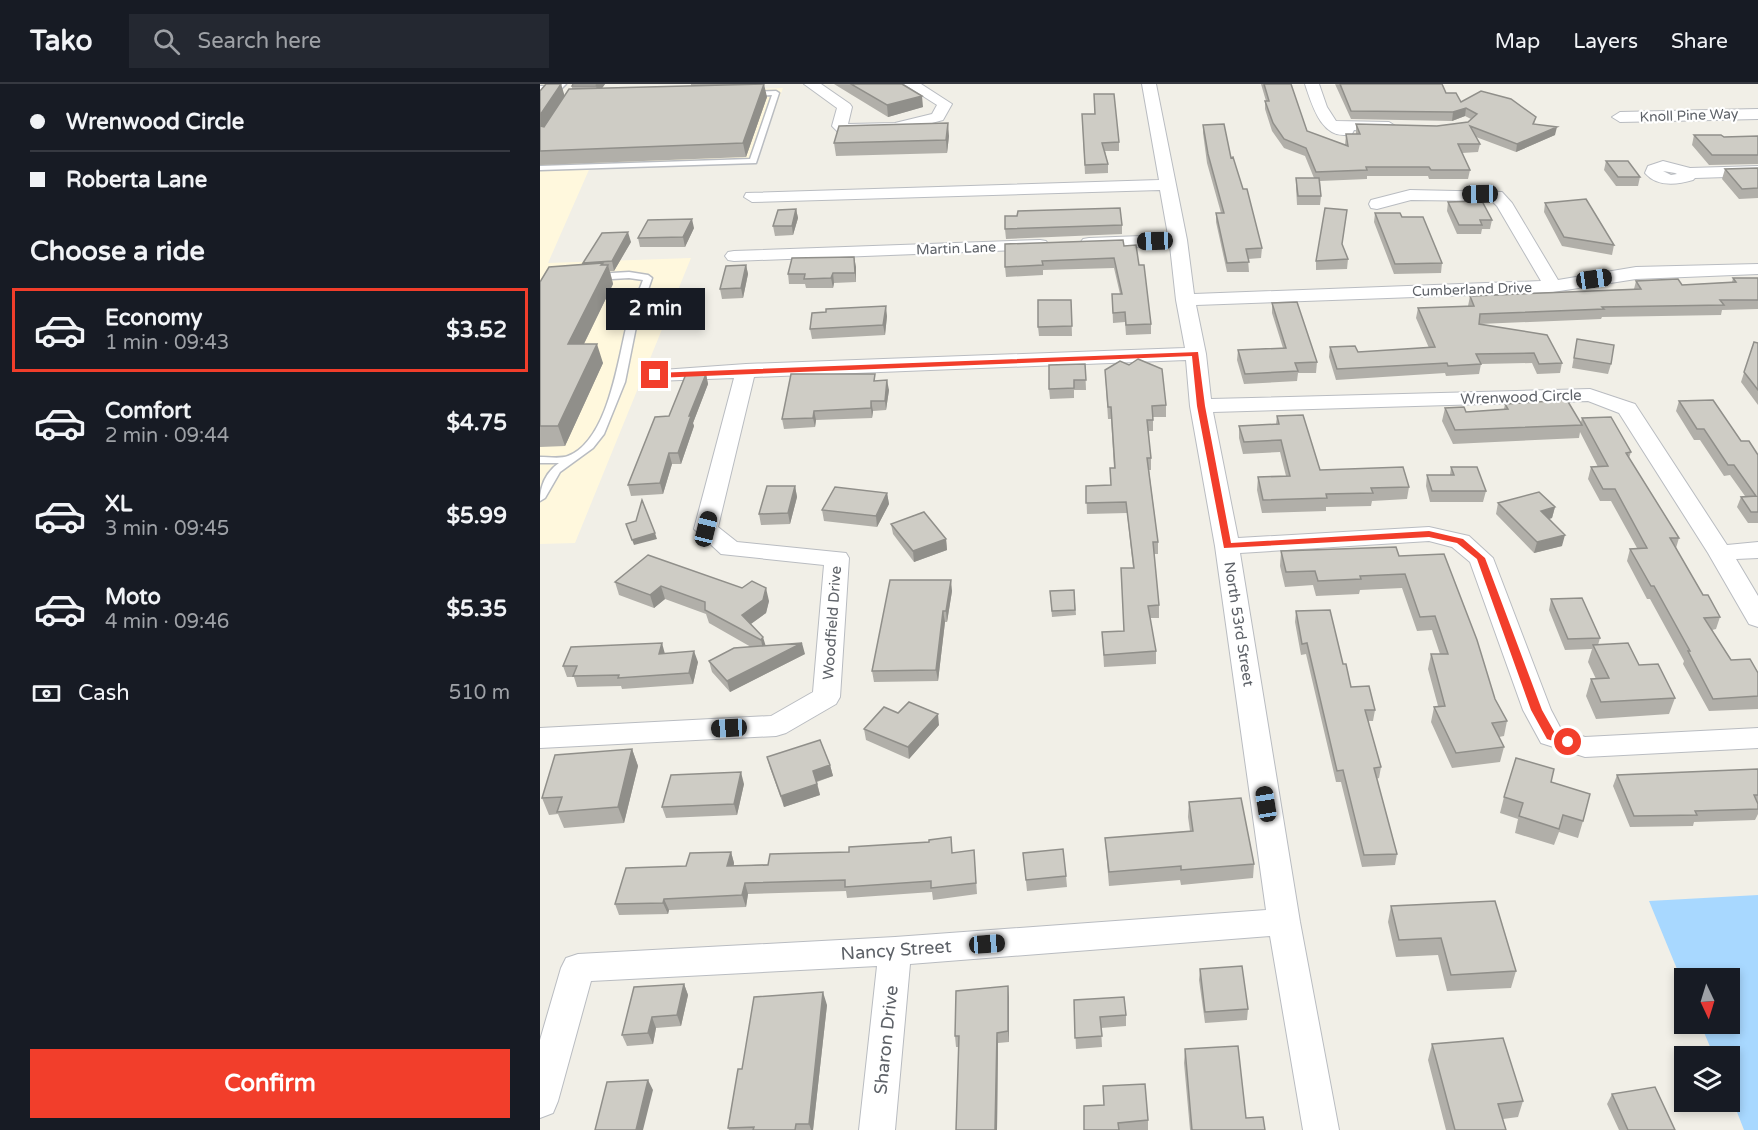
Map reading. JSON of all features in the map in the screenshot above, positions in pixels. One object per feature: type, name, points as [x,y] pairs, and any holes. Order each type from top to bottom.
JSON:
[{"type":"street","points":[[811,84],[845,107],[840,126],[843,129],[895,128],[938,117],[945,104],[911,84]]},
{"type":"street","name":"North 53rd Street","points":[[1149,84],[1178,240],[1185,300],[1196,354],[1201,406],[1227,546],[1284,922],[1322,1130]]},
{"type":"street","points":[[1312,84],[1325,119],[1332,125]]},
{"type":"street","name":"Knoll Pine Way","points":[[1620,117],[1758,114]]},
{"type":"street","points":[[1687,173],[1758,171]]},
{"type":"street","points":[[752,197],[1167,185]]},
{"type":"street","points":[[1377,204],[1410,195],[1496,196],[1504,202],[1553,285]]},
{"type":"street","name":"Martin Lane","points":[[734,256],[1178,240]]},
{"type":"street","name":"Cumberland Drive","points":[[1185,300],[1553,285],[1636,273],[1758,269]]},
{"type":"street","points":[[655,375],[1196,354]]},
{"type":"street","name":"Woodfield Drive","points":[[540,738],[776,726],[826,697],[837,558],[730,549],[706,529],[746,370]]},
{"type":"street","name":"Wrenwood Circle","points":[[1201,406],[1590,395],[1627,409],[1720,553],[1758,618]]},
{"type":"street","points":[[1227,546],[1429,534],[1460,541],[1481,558],[1537,710],[1551,736],[1585,747],[1758,738]]},
{"type":"street","points":[[1720,553],[1758,550]]},
{"type":"street","name":"Nancy Street","points":[[540,1101],[578,968],[895,951],[1284,922]]},
{"type":"street","name":"Sharon Drive","points":[[876,1130],[895,951]]},
{"type":"lane","points":[[540,88],[560,88],[563,84]]},
{"type":"lane","points":[[540,168],[753,161],[776,93],[741,94]]},
{"type":"lane","points":[[540,498],[556,470],[589,446],[599,434],[620,382],[632,322],[648,278],[629,275],[586,278]]},
{"type":"lane","points":[[540,460],[570,460]]},
{"type":"shaded area","points":[[540,84],[565,84],[559,95],[783,88],[757,160],[591,165],[548,263],[691,258],[575,543],[540,544]]},
{"type":"water","points":[[1758,895],[1758,1130],[1744,1130],[1737,1112],[1740,1112],[1740,1046],[1710,1046],[1705,1034],[1740,1034],[1740,968],[1677,968],[1649,901]]},
{"type":"building","points":[[546,84],[561,84],[540,115],[540,91]]},
{"type":"building","points":[[573,84],[597,84],[596,86],[572,86]]},
{"type":"building","points":[[764,84],[743,143],[540,151],[540,126],[544,127],[569,89]]},
{"type":"building","points":[[851,84],[902,84],[922,96],[887,105]]},
{"type":"building","points":[[1264,84],[1291,84],[1307,131],[1348,146],[1346,134],[1360,134],[1356,124],[1437,126],[1468,122],[1477,114],[1466,108],[1453,112],[1351,111],[1340,84],[1442,84],[1446,93],[1456,93],[1461,102],[1481,91],[1511,99],[1536,117],[1533,124],[1557,127],[1517,144],[1470,126],[1480,144],[1458,144],[1470,170],[1431,170],[1429,167],[1366,167],[1367,170],[1316,172],[1306,148],[1284,139],[1273,123],[1265,101],[1269,101]]},
{"type":"building","points":[[1094,94],[1114,94],[1119,142],[1102,143],[1108,164],[1085,165],[1082,114],[1095,114]]},
{"type":"building","points":[[948,123],[946,140],[834,143],[839,126]]},
{"type":"building","points":[[1224,124],[1231,158],[1233,157],[1243,189],[1247,189],[1262,248],[1246,249],[1249,262],[1227,263],[1216,213],[1224,213],[1208,154],[1203,125]]},
{"type":"building","points":[[1694,135],[1758,136],[1758,155],[1712,155]]},
{"type":"building","points":[[1606,161],[1628,161],[1640,177],[1618,177]]},
{"type":"building","points":[[1758,168],[1758,188],[1742,189],[1725,169]]},
{"type":"building","points":[[1296,178],[1319,178],[1321,196],[1298,196]]},
{"type":"building","points":[[1586,199],[1614,245],[1564,237],[1545,203]]},
{"type":"building","points":[[1482,201],[1492,220],[1480,220],[1482,225],[1459,225],[1448,202]]},
{"type":"building","points":[[1120,208],[1122,225],[1005,229],[1005,216],[1017,216],[1018,211]]},
{"type":"building","points":[[1325,208],[1347,210],[1342,244],[1348,259],[1316,261]]},
{"type":"building","points":[[796,209],[792,226],[773,226],[778,210]]},
{"type":"building","points":[[1375,213],[1400,213],[1402,217],[1423,217],[1442,263],[1395,264]]},
{"type":"building","points":[[692,219],[683,237],[638,238],[648,220]]},
{"type":"building","points":[[628,232],[612,261],[583,263],[602,233]]},
{"type":"building","points":[[1123,240],[1124,246],[1136,245],[1139,265],[1144,265],[1151,324],[1126,325],[1125,312],[1113,313],[1112,294],[1122,294],[1114,258],[1042,261],[1043,265],[1005,267],[1005,244]]},
{"type":"building","points":[[854,257],[855,273],[833,273],[831,278],[804,279],[805,274],[788,274],[792,258]]},
{"type":"building","points":[[603,263],[601,265],[608,265],[568,344],[597,344],[558,426],[540,426],[540,282],[549,267]]},
{"type":"building","points":[[746,265],[741,288],[720,289],[726,266]]},
{"type":"building","points":[[1733,278],[1758,278],[1758,300],[1720,300],[1724,305],[1602,307],[1604,309],[1480,314],[1479,324],[1547,335],[1562,363],[1539,364],[1534,353],[1476,354],[1481,364],[1448,366],[1447,363],[1337,369],[1330,347],[1355,346],[1358,352],[1435,347],[1418,308],[1474,306],[1470,296],[1641,289],[1636,281],[1678,279],[1682,285],[1736,282]]},
{"type":"building","points":[[1038,300],[1071,300],[1072,326],[1038,327]]},
{"type":"building","points":[[1297,302],[1317,362],[1295,363],[1298,371],[1245,374],[1238,350],[1286,348],[1272,303]]},
{"type":"building","points":[[886,306],[883,325],[810,329],[812,313],[826,312],[826,309]]},
{"type":"building","points":[[1577,339],[1614,345],[1611,364],[1574,358]]},
{"type":"building","points":[[1754,342],[1758,343],[1758,390],[1744,372]]},
{"type":"building","points":[[1138,359],[1162,369],[1166,405],[1152,406],[1153,420],[1147,420],[1151,458],[1147,458],[1158,542],[1153,542],[1159,605],[1148,606],[1156,651],[1104,655],[1102,632],[1124,631],[1121,568],[1134,568],[1126,502],[1086,503],[1086,486],[1111,485],[1110,468],[1115,468],[1111,407],[1108,407],[1105,370],[1120,361],[1129,365]]},
{"type":"building","points":[[1085,364],[1086,380],[1074,380],[1074,388],[1049,389],[1049,365]]},
{"type":"building","points":[[686,374],[706,374],[689,416],[691,416],[678,453],[669,453],[660,483],[628,485],[655,417],[669,416]]},
{"type":"building","points":[[791,374],[875,374],[874,381],[887,380],[885,401],[871,401],[871,408],[814,411],[813,418],[782,419]]},
{"type":"building","points":[[1567,400],[1582,425],[1455,430],[1445,408],[1464,407],[1466,412],[1508,409],[1505,404]]},
{"type":"building","points":[[1713,400],[1741,441],[1749,441],[1758,455],[1758,512],[1751,512],[1741,497],[1756,496],[1734,465],[1728,465],[1704,429],[1697,429],[1679,401]]},
{"type":"building","points":[[1303,415],[1320,470],[1403,467],[1409,487],[1371,488],[1373,493],[1326,494],[1327,498],[1263,500],[1258,477],[1290,476],[1281,440],[1244,442],[1239,426],[1279,424],[1277,416]]},
{"type":"building","points":[[1611,417],[1631,452],[1626,453],[1679,538],[1670,538],[1703,595],[1708,595],[1720,617],[1704,618],[1731,660],[1750,659],[1758,673],[1758,696],[1713,699],[1688,651],[1690,651],[1654,586],[1651,586],[1630,549],[1647,548],[1615,489],[1603,489],[1591,467],[1608,466],[1582,418]]},
{"type":"building","points":[[1451,467],[1477,467],[1486,491],[1432,491],[1427,475],[1454,475]]},
{"type":"building","points":[[767,486],[795,486],[788,513],[759,514]]},
{"type":"building","points":[[835,487],[887,493],[876,516],[822,510]]},
{"type":"building","points":[[1539,492],[1555,507],[1541,511],[1565,535],[1537,542],[1498,503]]},
{"type":"building","points":[[642,500],[655,533],[632,540],[626,524],[636,521]]},
{"type":"building","points":[[924,512],[946,539],[913,551],[891,524]]},
{"type":"building","points":[[1396,547],[1399,556],[1444,554],[1477,640],[1495,699],[1507,721],[1492,723],[1504,747],[1456,753],[1434,707],[1445,706],[1431,654],[1448,654],[1435,616],[1420,617],[1405,574],[1318,581],[1315,571],[1286,572],[1281,551]]},
{"type":"building","points":[[648,555],[742,588],[752,581],[766,588],[763,600],[742,615],[763,637],[761,640],[705,610],[705,602],[661,586],[650,595],[615,582]]},
{"type":"building","points":[[890,580],[951,580],[946,611],[943,611],[936,670],[872,671]]},
{"type":"building","points":[[1074,590],[1075,610],[1052,611],[1050,591]]},
{"type":"building","points":[[1582,598],[1600,638],[1568,639],[1551,599]]},
{"type":"building","points":[[1330,610],[1351,687],[1369,686],[1375,710],[1365,710],[1381,767],[1374,768],[1397,854],[1364,855],[1343,770],[1337,771],[1307,643],[1302,644],[1296,611]]},
{"type":"building","points":[[662,643],[659,654],[694,651],[689,673],[618,678],[619,675],[573,676],[577,666],[563,666],[571,647]]},
{"type":"building","points":[[802,643],[727,681],[709,661],[734,648]]},
{"type":"building","points":[[1628,643],[1639,665],[1658,664],[1675,698],[1601,702],[1591,679],[1609,678],[1593,645]]},
{"type":"building","points":[[909,702],[938,714],[908,747],[864,729],[884,707],[898,713]]},
{"type":"building","points":[[820,740],[830,765],[813,771],[817,784],[781,796],[767,757]]},
{"type":"building","points":[[632,749],[618,807],[557,812],[562,797],[542,798],[555,755]]},
{"type":"building","points":[[1516,758],[1554,769],[1551,782],[1590,794],[1583,821],[1563,815],[1559,829],[1519,816],[1523,803],[1504,797]]},
{"type":"building","points":[[1758,769],[1758,795],[1754,795],[1758,809],[1695,811],[1697,815],[1634,816],[1617,775]]},
{"type":"building","points":[[741,772],[734,804],[662,807],[671,775]]},
{"type":"building","points":[[1241,798],[1254,864],[1181,870],[1181,866],[1109,872],[1105,838],[1193,831],[1189,802]]},
{"type":"building","points":[[951,837],[952,853],[974,850],[976,883],[931,888],[931,881],[845,887],[845,880],[745,883],[742,895],[664,899],[663,903],[615,904],[626,868],[686,866],[690,853],[731,852],[727,866],[768,865],[770,854],[849,852],[849,847],[929,842],[929,840]]},
{"type":"building","points":[[1063,849],[1066,876],[1026,880],[1023,853]]},
{"type":"building","points":[[1495,901],[1516,971],[1451,975],[1441,938],[1399,940],[1391,906]]},
{"type":"building","points":[[1242,966],[1248,1009],[1205,1012],[1200,969]]},
{"type":"building","points":[[684,984],[677,1015],[652,1017],[648,1033],[622,1035],[634,987]]},
{"type":"building","points":[[1008,986],[1008,1031],[997,1033],[995,1130],[956,1130],[959,1036],[955,1036],[956,991]]},
{"type":"building","points":[[823,992],[809,1124],[796,1124],[795,1130],[728,1128],[738,1069],[742,1069],[754,997]]},
{"type":"building","points":[[1124,997],[1126,1015],[1100,1017],[1102,1036],[1075,1038],[1074,1000]]},
{"type":"building","points":[[1503,1038],[1523,1101],[1498,1104],[1506,1130],[1455,1130],[1432,1044]]},
{"type":"building","points":[[1238,1046],[1246,1118],[1263,1117],[1265,1130],[1192,1130],[1185,1049]]},
{"type":"building","points":[[648,1080],[636,1130],[595,1130],[607,1082]]},
{"type":"building","points":[[1145,1084],[1148,1120],[1118,1123],[1119,1130],[1084,1130],[1084,1106],[1104,1105],[1103,1086]]},
{"type":"building","points":[[1655,1087],[1675,1130],[1628,1130],[1612,1094]]},
{"type":"route","points":[[655,375],[1196,354],[1201,406],[1227,546],[1429,534],[1460,541],[1481,558],[1537,710],[1551,736],[1568,742]]}]
